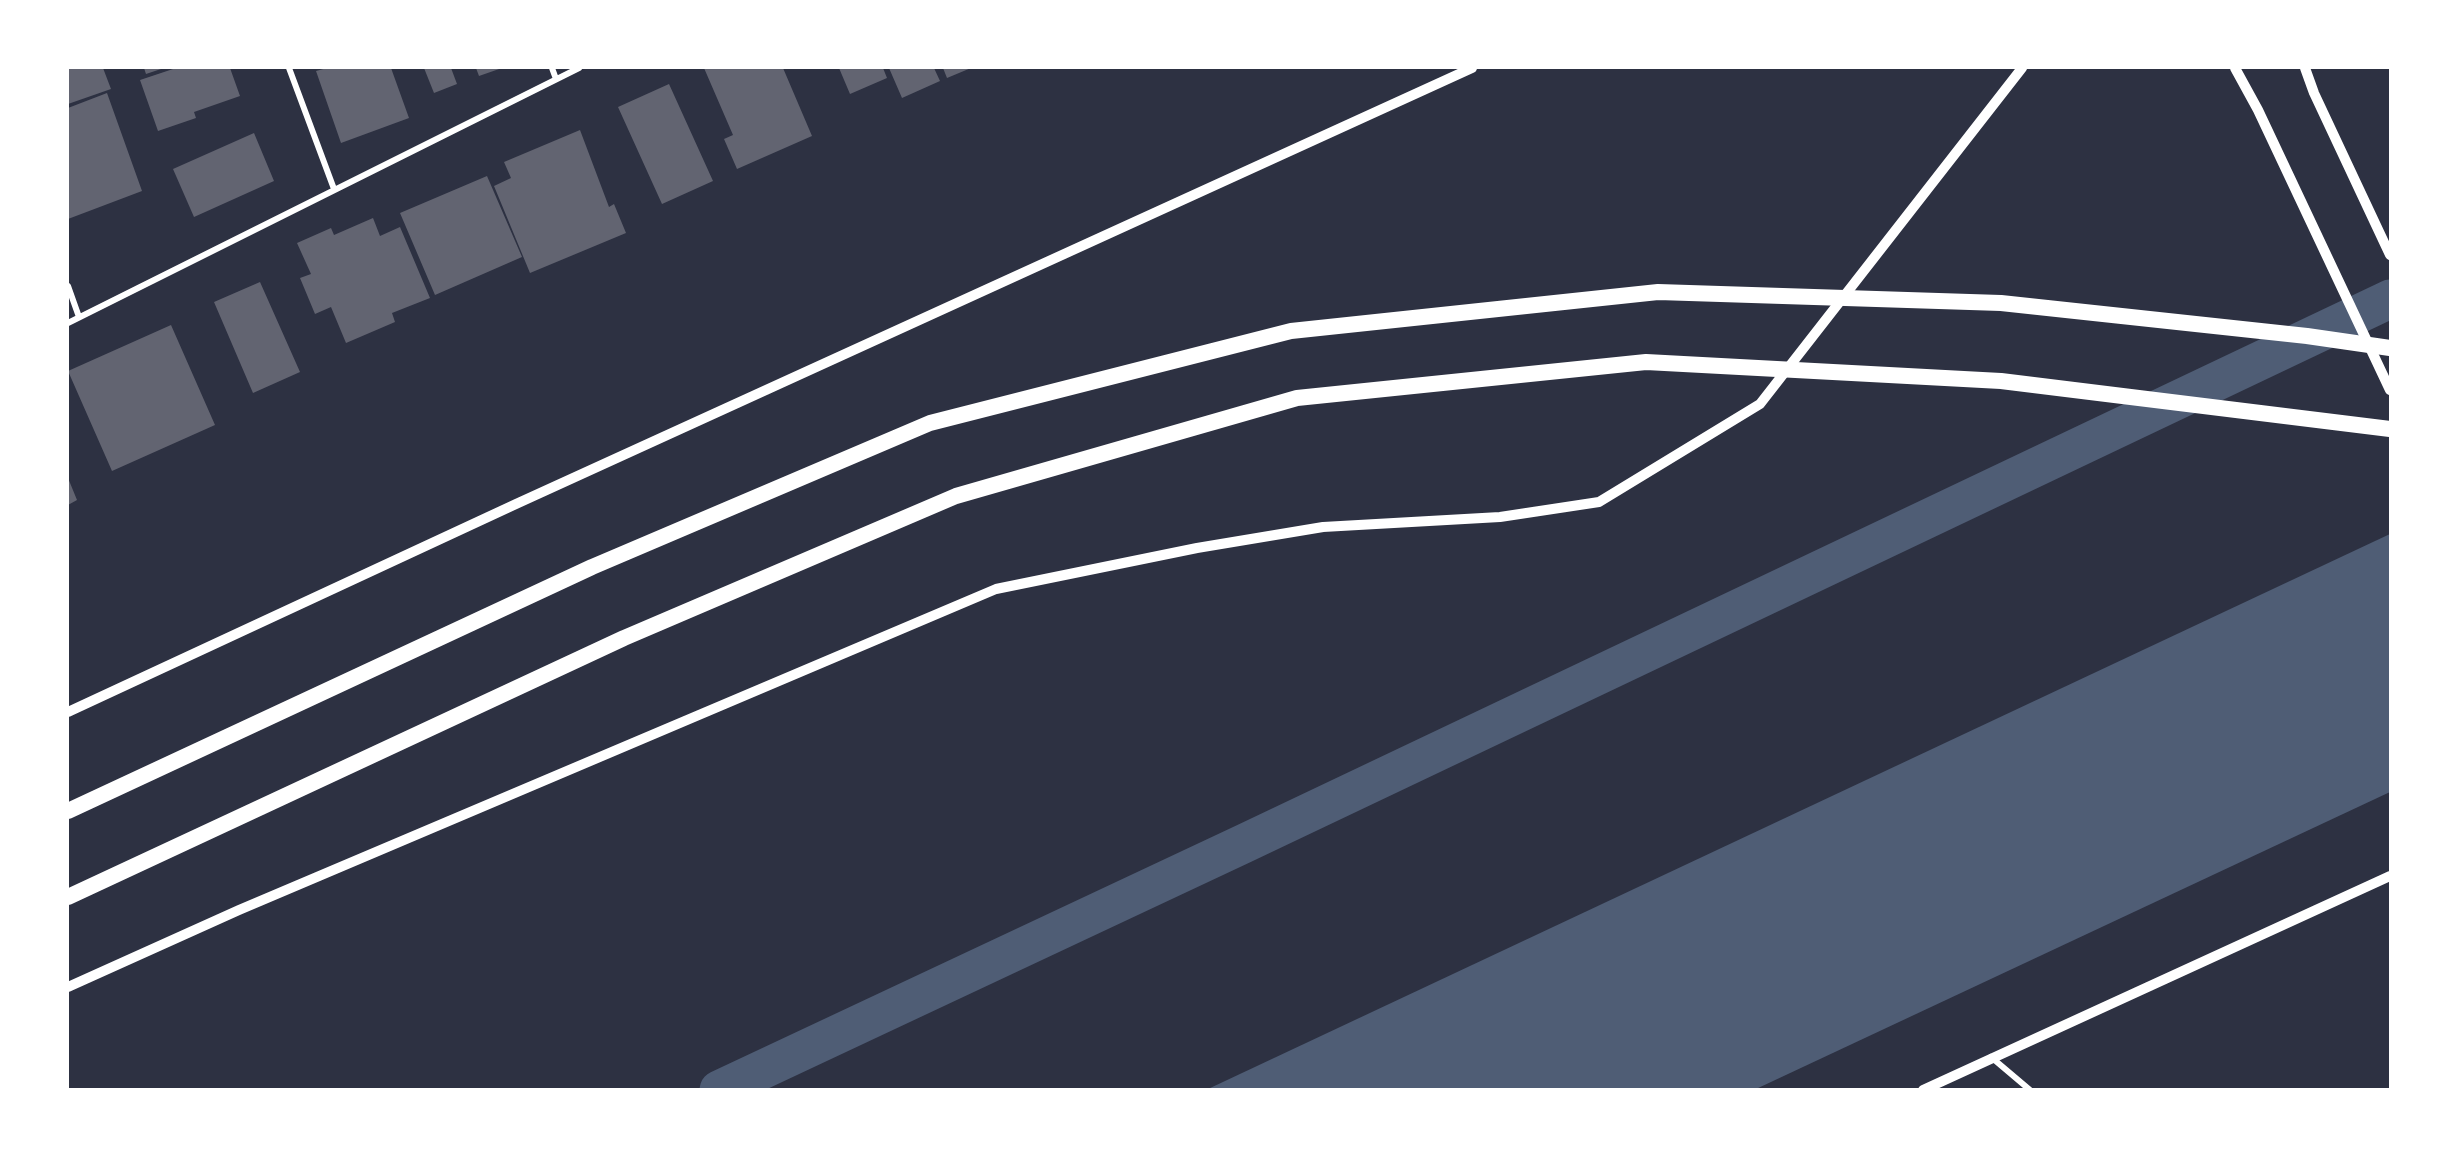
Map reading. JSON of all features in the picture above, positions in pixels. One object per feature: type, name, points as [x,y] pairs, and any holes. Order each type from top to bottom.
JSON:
[{"type":"highway","points":[[68,811],[592,567],[930,423],[1291,331],[1658,292],[2001,303],[2307,336],[2391,348]]},
{"type":"highway","points":[[68,897],[624,638],[956,496],[1297,398],[1647,362],[2001,381],[2391,429]]},
{"type":"street","points":[[289,68],[334,189]]},
{"type":"street","points":[[552,68],[556,79]]},
{"type":"street","points":[[68,322],[579,68]]},
{"type":"street","points":[[68,712],[516,504],[1472,68]]},
{"type":"street","points":[[68,987],[239,910],[996,589],[1197,548],[1323,527],[1500,517],[1599,502],[1760,404],[2022,68]]},
{"type":"street","points":[[2235,68],[2258,110],[2391,390]]},
{"type":"street","points":[[2305,68],[2314,93],[2391,255]]},
{"type":"street","points":[[68,286],[79,317]]},
{"type":"street","points":[[1923,1089],[2391,876]]},
{"type":"street","points":[[1991,1057],[2030,1089]]},
{"type":"water","points":[[2390,534],[2390,792],[1756,1089],[1208,1089]]},
{"type":"building","points":[[68,68],[103,68],[111,89],[68,104]]},
{"type":"building","points":[[144,68],[164,68],[146,74]]},
{"type":"building","points":[[176,68],[230,68],[240,96],[194,112],[196,118],[158,131],[140,80]]},
{"type":"building","points":[[327,68],[391,68],[409,118],[341,143],[316,71]]},
{"type":"building","points":[[424,68],[451,68],[457,84],[434,93]]},
{"type":"building","points":[[476,68],[502,68],[479,76]]},
{"type":"building","points":[[704,68],[783,68],[812,136],[737,169],[724,139],[733,135]]},
{"type":"building","points":[[839,68],[883,68],[887,78],[850,94]]},
{"type":"building","points":[[889,68],[934,68],[940,81],[902,98]]},
{"type":"building","points":[[943,68],[971,68],[947,78]]},
{"type":"building","points":[[669,84],[713,181],[662,204],[618,107]]},
{"type":"building","points":[[107,93],[142,191],[68,219],[68,108]]},
{"type":"building","points":[[580,130],[609,207],[614,204],[626,233],[530,273],[494,186],[511,178],[504,162]]},
{"type":"building","points":[[254,133],[274,181],[194,217],[173,169]]},
{"type":"building","points":[[487,176],[522,257],[435,295],[400,213]]},
{"type":"building","points":[[373,218],[380,236],[400,227],[430,298],[392,313],[395,322],[346,343],[331,307],[315,314],[300,278],[311,274],[297,243],[331,228],[334,235]]},
{"type":"building","points":[[260,282],[300,372],[253,393],[214,302]]},
{"type":"building","points":[[171,325],[215,425],[112,471],[68,371]]},
{"type":"building","points":[[68,478],[77,500],[68,505]]},
{"type":"waterway","points":[[719,1090],[1243,844],[2390,299]]}]
